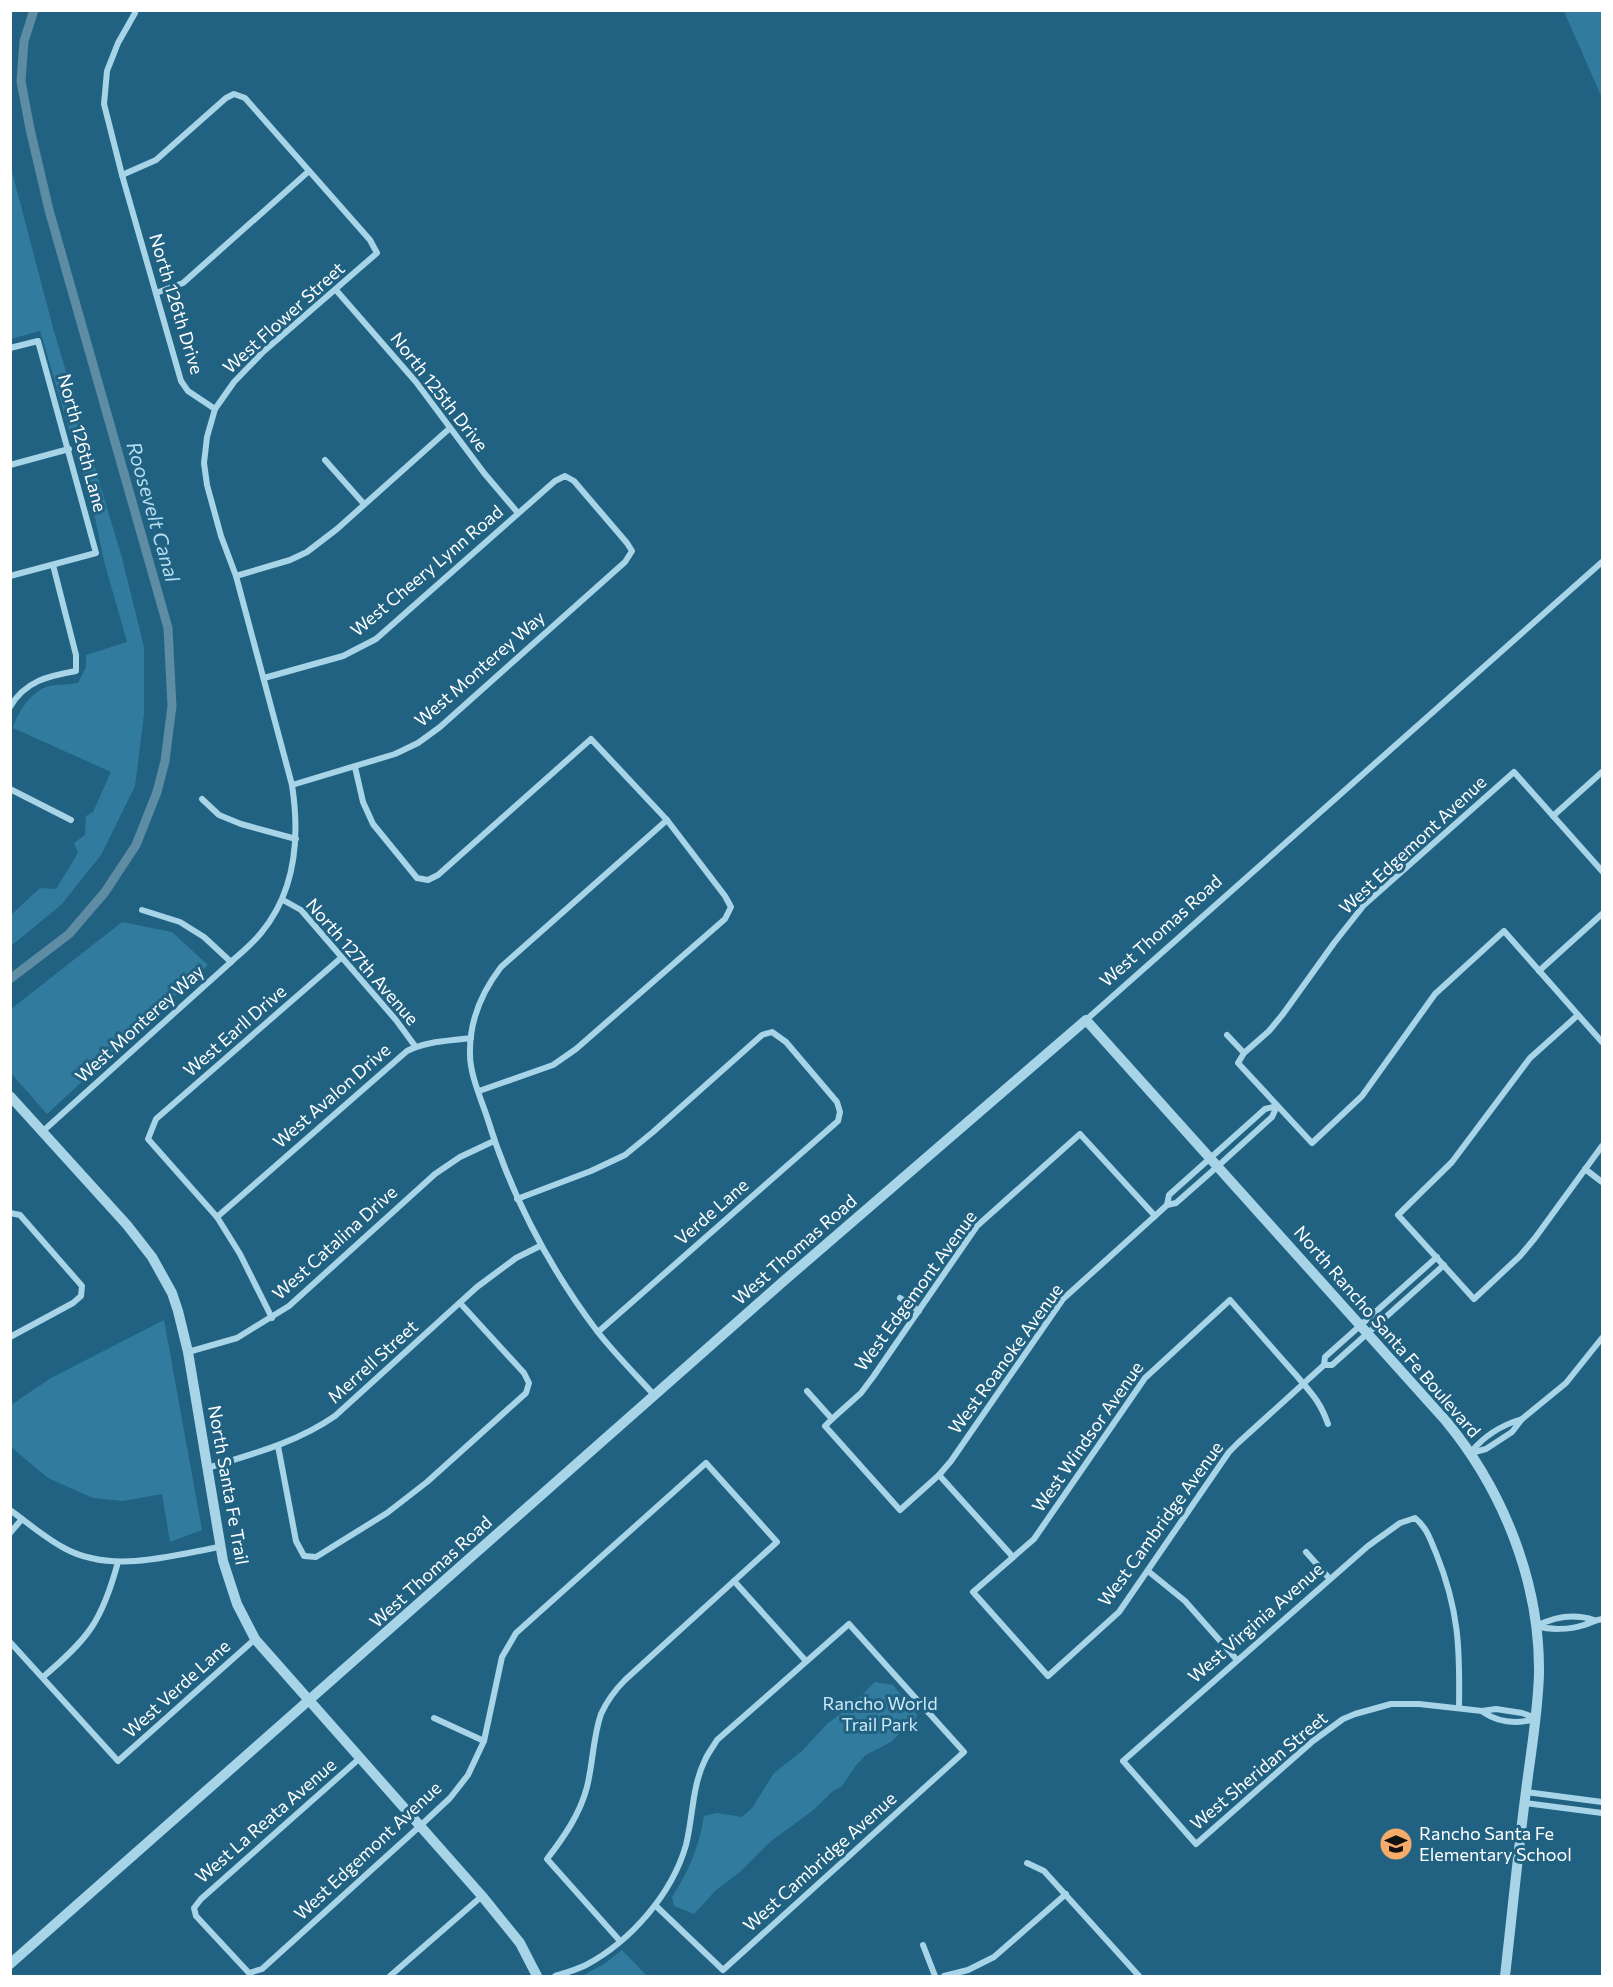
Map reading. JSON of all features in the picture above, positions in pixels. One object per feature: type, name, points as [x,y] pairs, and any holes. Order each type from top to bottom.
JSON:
[{"type":"street","name":"North 126th Drive","points":[[135,13],[118,44],[107,71],[104,104],[181,381],[188,391],[215,409]]},
{"type":"street","points":[[122,175],[156,160],[226,98],[234,94],[245,98],[309,171],[183,283],[156,293]]},
{"type":"street","name":"West Flower Street","points":[[215,409],[234,382],[263,352],[377,253],[370,240],[309,171]]},
{"type":"street","name":"North 125th Drive","points":[[336,290],[416,382],[484,473],[518,513]]},
{"type":"street","name":"North 126th Lane","points":[[10,348],[38,341],[96,554],[53,565]]},
{"type":"street","points":[[202,799],[219,814],[241,824],[296,839],[296,810],[292,785],[236,576],[221,536],[207,485],[204,463],[207,437],[215,409]]},
{"type":"street","points":[[236,576],[290,560],[307,552],[337,529],[450,428]]},
{"type":"street","points":[[10,465],[69,449]]},
{"type":"street","points":[[325,460],[364,504]]},
{"type":"street","name":"West Cheery Lynn Road","points":[[264,678],[343,657],[376,639],[555,481],[565,476],[574,481],[632,551]]},
{"type":"street","name":"West Monterey Way","points":[[292,785],[395,754],[418,743],[440,727],[625,562],[632,551]]},
{"type":"street","name":"West Thomas Road","points":[[10,1964],[818,1251],[1086,1020],[1602,562]]},
{"type":"street","points":[[10,576],[53,565],[76,655],[76,671],[48,676],[31,684],[20,692],[10,707]]},
{"type":"street","points":[[355,767],[363,802],[372,824],[417,878],[428,880],[438,876],[591,739],[667,820],[731,907],[725,919],[576,1048],[553,1065],[479,1091]]},
{"type":"street","name":"West Edgemont Avenue","points":[[1244,1053],[1269,1031],[1283,1014],[1364,905],[1514,772],[1553,816]]},
{"type":"street","points":[[1602,772],[1553,816],[1602,872]]},
{"type":"street","points":[[10,789],[71,820]]},
{"type":"street","points":[[655,1396],[598,1332],[540,1246],[517,1199],[494,1141],[470,1057],[476,1011],[486,987],[501,967],[667,820]]},
{"type":"street","name":"West Monterey Way","points":[[42,1132],[261,933],[283,900],[292,870],[296,839]]},
{"type":"street","name":"North 127th Avenue","points":[[283,900],[301,910],[396,1020],[415,1046]]},
{"type":"street","points":[[142,910],[180,922],[204,937],[231,962]]},
{"type":"street","points":[[1539,971],[1602,914]]},
{"type":"street","points":[[1227,1035],[1244,1053],[1239,1063],[1312,1143],[1362,1096],[1435,994],[1504,931],[1602,1042]]},
{"type":"street","name":"West Earll Drive","points":[[217,1216],[148,1139],[151,1129],[156,1119],[342,957]]},
{"type":"street","points":[[1578,1015],[1530,1058],[1452,1162],[1398,1215],[1474,1299],[1528,1247],[1602,1146]]},
{"type":"street","name":"North Rancho Santa Fe Boulevard","points":[[1086,1020],[1446,1421],[1471,1453],[1498,1499],[1526,1581],[1536,1626],[1539,1671],[1536,1718],[1505,1977]]},
{"type":"street","name":"Verde Lane","points":[[517,1199],[591,1171],[625,1155],[762,1035],[772,1032],[786,1042],[837,1102],[840,1112],[838,1121],[598,1332]]},
{"type":"street","name":"West Avalon Drive","points":[[217,1216],[415,1046],[471,1038]]},
{"type":"street","name":"North Santa Fe Trail","points":[[10,1096],[127,1225],[152,1257],[172,1293],[188,1352],[219,1548],[234,1596],[255,1639],[482,1896],[520,1943],[537,1977]]},
{"type":"street","name":"West Roanoke Avenue","points":[[832,1419],[825,1426],[900,1510],[939,1475],[964,1444],[1063,1299],[1167,1205],[1176,1203],[1265,1109],[1277,1106]]},
{"type":"street","name":"West Roanoke Avenue","points":[[1167,1205],[1169,1195],[1272,1117],[1277,1106]]},
{"type":"street","name":"West Edgemont Avenue","points":[[832,1419],[861,1393],[977,1226],[1080,1134],[1155,1216]]},
{"type":"street","name":"West Catalina Drive","points":[[188,1352],[237,1338],[272,1318],[289,1306],[435,1174],[494,1141]]},
{"type":"street","points":[[1585,1169],[1602,1182]]},
{"type":"street","points":[[10,1337],[73,1303],[81,1296],[82,1286],[20,1215],[11,1213]]},
{"type":"street","points":[[217,1216],[240,1254],[272,1318]]},
{"type":"street","name":"Merrell Street","points":[[207,1468],[278,1446],[304,1435],[335,1416],[497,1271],[540,1246]]},
{"type":"street","points":[[1437,1257],[1364,1329],[1332,1365],[1324,1365],[1324,1357],[1364,1329],[1444,1265]]},
{"type":"street","points":[[900,1298],[919,1311]]},
{"type":"street","name":"West Windsor Avenue","points":[[1048,1676],[973,1592],[1034,1539],[1145,1378],[1230,1300],[1303,1384]]},
{"type":"street","points":[[278,1446],[296,1541],[304,1556],[316,1557],[387,1513],[427,1482],[526,1393],[529,1383],[524,1373],[460,1303]]},
{"type":"street","points":[[1471,1453],[1485,1438],[1508,1423],[1522,1419],[1566,1383],[1602,1338]]},
{"type":"street","name":"West Cambridge Avenue","points":[[1048,1676],[1119,1612],[1229,1452],[1324,1365]]},
{"type":"street","points":[[1303,1384],[1322,1406],[1328,1424]]},
{"type":"street","points":[[807,1391],[832,1419]]},
{"type":"street","name":"West Edgemont Avenue","points":[[249,1974],[261,1969],[450,1798],[468,1775],[484,1741],[502,1657],[516,1634],[706,1463],[777,1542],[734,1581]]},
{"type":"street","points":[[939,1475],[1013,1557]]},
{"type":"street","points":[[10,1510],[64,1548],[89,1558],[118,1562],[219,1548]]},
{"type":"street","name":"West Virginia Avenue","points":[[1196,1844],[1123,1761],[1329,1578],[1392,1528],[1415,1518],[1425,1527],[1448,1584],[1456,1617],[1460,1654],[1459,1708]]},
{"type":"street","points":[[10,1533],[22,1519]]},
{"type":"street","points":[[1306,1552],[1329,1578]]},
{"type":"street","points":[[10,1642],[43,1677],[71,1654],[96,1624],[108,1597],[118,1562]]},
{"type":"street","points":[[1148,1571],[1185,1601],[1237,1660]]},
{"type":"street","points":[[555,1977],[585,1966],[620,1941],[656,1905],[679,1866],[686,1844],[699,1774],[705,1758],[717,1740],[806,1661],[734,1581],[613,1693],[601,1714],[589,1779],[582,1803],[567,1831],[547,1859],[620,1941]]},
{"type":"street","points":[[1536,1626],[1550,1619],[1582,1615],[1594,1620],[1602,1619]]},
{"type":"street","name":"West Cambridge Avenue","points":[[656,1905],[723,1970],[964,1752],[849,1624],[806,1661]]},
{"type":"street","name":"West Verde Lane","points":[[43,1677],[118,1761],[255,1639]]},
{"type":"street","name":"West Sheridan Street","points":[[1196,1844],[1313,1741],[1343,1719],[1368,1709],[1391,1704],[1419,1704],[1482,1712],[1496,1709],[1522,1713],[1536,1718]]},
{"type":"street","name":"West Sheridan Street","points":[[1482,1712],[1494,1720],[1521,1723],[1536,1718]]},
{"type":"street","points":[[434,1718],[484,1741]]},
{"type":"street","name":"West La Reata Avenue","points":[[249,1974],[196,1916],[194,1908],[201,1899],[360,1758]]},
{"type":"street","points":[[1526,1798],[1602,1802]]},
{"type":"street","points":[[1526,1798],[1602,1813]]},
{"type":"street","points":[[1027,1863],[1044,1871],[1139,1977]]},
{"type":"street","points":[[944,1977],[968,1970],[994,1958],[1066,1894]]},
{"type":"street","points":[[390,1977],[482,1896]]},
{"type":"street","points":[[923,1945],[934,1977]]},
{"type":"green space","points":[[1564,11],[1602,11],[1602,98]]},
{"type":"green space","points":[[11,168],[53,328],[122,558],[144,647],[144,714],[135,786],[101,855],[61,905],[11,946],[11,915],[40,888],[56,889],[78,853],[74,843],[85,835],[86,816],[93,812],[111,772],[13,728],[15,722],[26,703],[36,692],[52,685],[78,683],[86,667],[86,655],[127,642],[104,561],[94,513],[40,331],[11,339]]},
{"type":"green space","points":[[122,922],[172,932],[208,965],[47,1114],[11,1073],[11,1009]]},
{"type":"green space","points":[[164,1320],[202,1530],[170,1542],[162,1494],[123,1501],[93,1498],[48,1478],[10,1446],[11,1405],[51,1378]]},
{"type":"green space","name":"Rancho World Trail Park","points":[[875,1682],[893,1685],[917,1715],[914,1723],[906,1727],[891,1742],[866,1755],[842,1786],[770,1842],[740,1872],[716,1890],[694,1914],[674,1906],[672,1897],[692,1858],[704,1816],[717,1813],[742,1817],[752,1808],[774,1773],[802,1751],[827,1724],[851,1706]]},
{"type":"green space","points":[[622,1950],[647,1976],[582,1976],[604,1964]]},
{"type":"waterway","name":"Roosevelt Canal","points":[[10,979],[69,934],[105,892],[136,845],[157,792],[165,761],[172,706],[168,628],[49,210],[30,129],[21,81],[24,41],[34,10]]},
{"type":"place","name":"Rancho Santa Fe Elementary School","points":[[1396,1844]]}]
